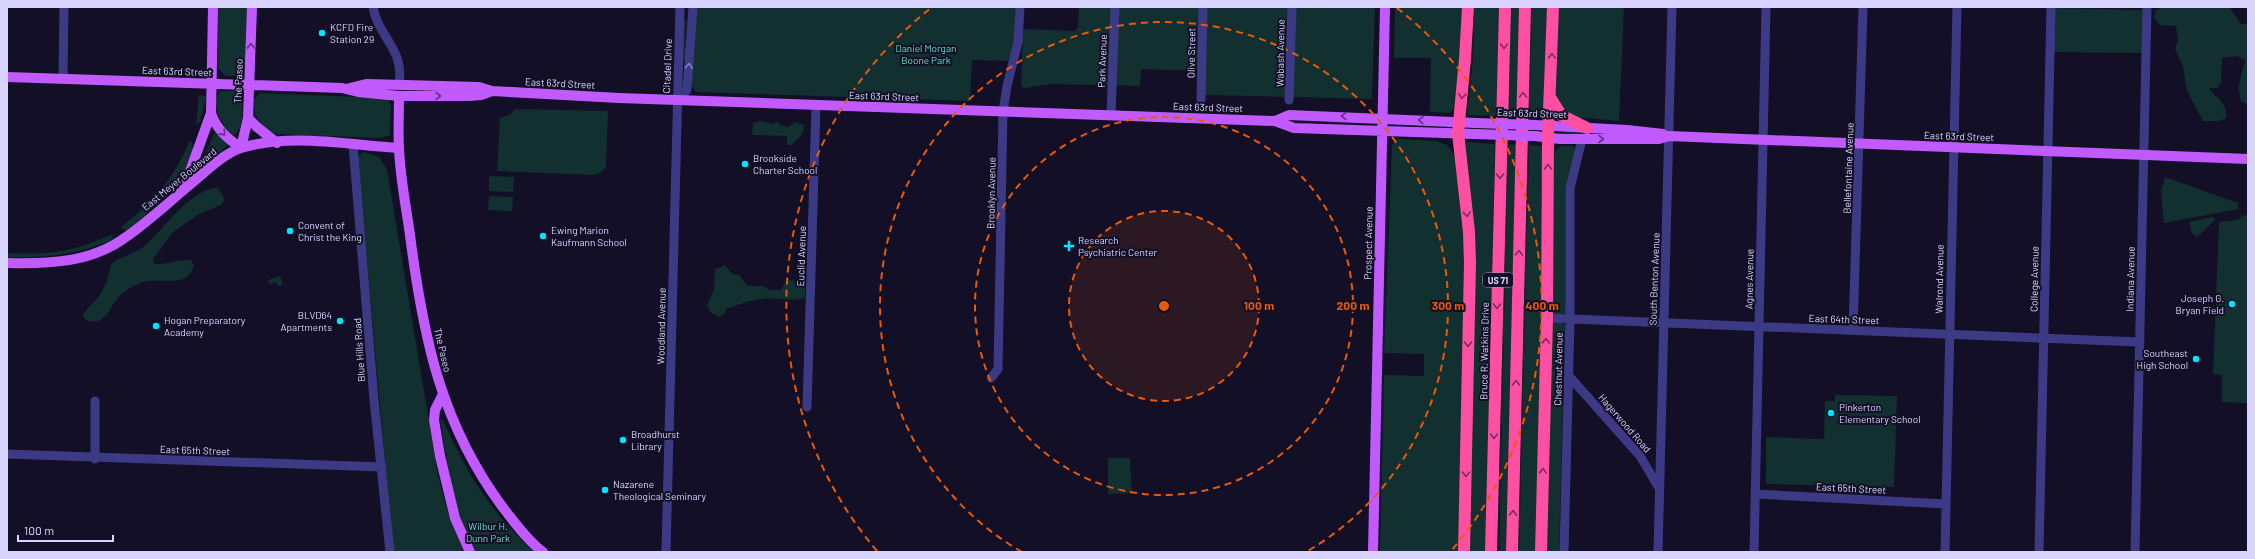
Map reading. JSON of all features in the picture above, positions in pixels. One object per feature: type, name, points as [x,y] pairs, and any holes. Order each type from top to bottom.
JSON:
[{"type":"highway","points":[[1464,552],[1470,263],[1469,232],[1458,127],[1468,7]]},
{"type":"highway","name":"Bruce R. Watkins Drive","points":[[1491,552],[1505,7]]},
{"type":"highway","name":"US 71","points":[[1512,552],[1525,7]]},
{"type":"highway","points":[[1541,552],[1547,318],[1549,131],[1553,7]]},
{"type":"highway","points":[[1551,99],[1561,116],[1587,128]]},
{"type":"main road","points":[[213,7],[211,113],[214,123],[230,141],[241,148],[248,118]]},
{"type":"main road","name":"The Paseo","points":[[252,7],[248,118],[277,142]]},
{"type":"main road","name":"Prospect Avenue","points":[[1373,552],[1385,7]]},
{"type":"main road","name":"East 63rd Street","points":[[7,77],[346,88],[366,84],[479,87],[492,91],[816,106],[1274,121],[1294,128],[1382,132],[1458,127],[1476,122],[1535,125],[1549,131],[1582,139],[1658,138],[1669,136],[2248,159]]},
{"type":"main road","points":[[358,92],[377,89],[389,90],[399,84]]},
{"type":"main road","points":[[399,96],[404,91],[443,86]]},
{"type":"main road","name":"East 63rd Street","points":[[346,88],[358,92],[399,96],[469,96],[481,95],[492,91]]},
{"type":"main road","name":"The Paseo","points":[[399,96],[399,148],[414,270],[430,354],[442,396]]},
{"type":"main road","points":[[182,191],[192,171],[211,113]]},
{"type":"main road","name":"East 63rd Street","points":[[1274,121],[1288,115],[1383,119],[1458,127],[1475,134],[1535,136],[1549,131],[1587,128],[1659,132],[1669,136]]},
{"type":"main road","name":"East Meyer Boulevard","points":[[7,263],[31,264],[65,262],[102,250],[126,238],[214,165],[241,148],[277,142],[318,142],[399,148]]},
{"type":"main road","points":[[442,396],[435,410],[434,420],[440,456],[455,518],[470,552]]},
{"type":"main road","points":[[442,396],[464,447],[491,491],[511,518],[543,552]]},
{"type":"street","points":[[63,79],[64,7]]},
{"type":"street","points":[[373,7],[376,19],[396,52],[400,67],[399,84]]},
{"type":"street","name":"Citadel Drive","points":[[676,100],[680,7]]},
{"type":"street","name":"Citadel Drive","points":[[676,100],[687,90],[693,7]]},
{"type":"street","name":"Brooklyn Avenue","points":[[991,378],[998,369],[1003,112],[1007,82],[1018,42],[1020,7]]},
{"type":"street","name":"Park Avenue","points":[[1112,115],[1115,7]]},
{"type":"street","name":"Olive Street","points":[[1201,100],[1203,7]]},
{"type":"street","name":"Wabash Avenue","points":[[1290,100],[1292,7]]},
{"type":"street","name":"South Benton Avenue","points":[[1658,552],[1672,7]]},
{"type":"street","name":"Agnes Avenue","points":[[1754,552],[1766,7]]},
{"type":"street","name":"Bellefontaine Avenue","points":[[1853,330],[1860,144],[1863,7]]},
{"type":"street","name":"Walrond Avenue","points":[[1944,552],[1956,7]]},
{"type":"street","name":"College Avenue","points":[[2039,552],[2051,7]]},
{"type":"street","name":"Indiana Avenue","points":[[2135,552],[2147,7]]},
{"type":"street","name":"Woodland Avenue","points":[[666,552],[676,100]]},
{"type":"street","name":"Euclid Avenue","points":[[807,407],[816,106]]},
{"type":"street","name":"Chestnut Avenue","points":[[1564,552],[1570,320],[1570,188],[1582,139]]},
{"type":"street","name":"Blue Hills Road","points":[[353,145],[374,400],[390,552]]},
{"type":"street","name":"East 64th Street","points":[[1547,318],[1664,324],[1759,326],[2140,342]]},
{"type":"street","name":"Hagerwood Road","points":[[1568,376],[1640,456],[1660,489]]},
{"type":"street","points":[[95,401],[95,459]]},
{"type":"street","name":"East 65th Street","points":[[7,454],[95,459],[382,468]]},
{"type":"street","name":"East 65th Street","points":[[1755,494],[1946,504]]},
{"type":"green space","points":[[218,7],[247,7],[246,62],[243,69],[236,76],[225,76],[218,68]]},
{"type":"green space","name":"Daniel Morgan Boone Park","points":[[696,7],[1015,7],[1014,42],[1009,61],[972,60],[970,101],[697,92],[691,84]]},
{"type":"green space","points":[[1079,7],[1375,7],[1372,99],[1204,95],[1204,71],[1141,69],[1140,86],[1052,84],[1024,88],[1021,86],[1023,29],[1074,31],[1078,28]]},
{"type":"green space","points":[[1395,7],[1466,7],[1455,107],[1450,113],[1430,112],[1431,58],[1394,58]]},
{"type":"green space","points":[[1474,7],[1499,7],[1496,116],[1467,115],[1473,60]]},
{"type":"green space","points":[[1510,7],[1520,7],[1517,116],[1508,116]]},
{"type":"green space","points":[[1532,7],[1549,7],[1544,118],[1529,117]]},
{"type":"green space","points":[[1557,7],[1624,7],[1619,121],[1569,116],[1556,101]]},
{"type":"green space","points":[[2164,7],[2229,7],[2241,24],[2248,24],[2248,104],[2241,101],[2238,88],[2245,60],[2237,56],[2222,58],[2221,83],[2217,88],[2209,88],[2224,105],[2226,118],[2219,121],[2203,121],[2187,91],[2183,67],[2175,49],[2178,40],[2176,26],[2160,25],[2154,17],[2156,10]]},
{"type":"green space","points":[[2055,8],[2143,10],[2142,53],[2054,52]]},
{"type":"green space","points":[[686,19],[685,60],[683,61],[683,24]]},
{"type":"green space","points":[[221,91],[239,91],[242,96],[240,128],[234,135],[225,127],[218,115],[216,102]]},
{"type":"green space","points":[[260,93],[388,99],[391,105],[390,135],[381,138],[276,134],[262,125],[255,111],[254,100]]},
{"type":"green space","points":[[199,95],[206,96],[206,98],[200,122],[196,125]]},
{"type":"green space","points":[[515,109],[608,111],[606,166],[603,171],[594,175],[497,171],[500,118],[510,115]]},
{"type":"green space","points":[[759,121],[774,124],[777,121],[780,125],[788,127],[796,122],[803,125],[804,128],[800,136],[792,145],[787,145],[787,136],[752,135],[753,123]]},
{"type":"green space","points":[[1558,132],[1560,132],[1625,134],[1558,135]]},
{"type":"green space","points":[[214,133],[218,134],[228,145],[202,168],[201,166]]},
{"type":"green space","points":[[1399,139],[1437,141],[1447,145],[1455,156],[1465,233],[1459,552],[1380,551],[1384,375],[1424,376],[1424,354],[1384,353],[1392,145]]},
{"type":"green space","points":[[190,140],[193,151],[190,163],[172,190],[147,214],[127,230],[124,230],[121,227],[153,199],[162,188],[177,166]]},
{"type":"green space","points":[[1464,142],[1495,144],[1486,552],[1470,552]]},
{"type":"green space","points":[[1508,144],[1516,145],[1506,552],[1499,552]]},
{"type":"green space","points":[[1529,145],[1543,146],[1541,202],[1544,242],[1537,552],[1519,552]]},
{"type":"green space","points":[[1561,146],[1573,146],[1575,150],[1566,312],[1564,315],[1553,314],[1551,310],[1554,157],[1555,151]]},
{"type":"green space","points":[[365,152],[379,157],[387,169],[438,475],[448,513],[464,552],[393,552],[358,157],[361,153]]},
{"type":"green space","points":[[489,176],[514,177],[513,192],[489,191]]},
{"type":"green space","points":[[2165,177],[2238,203],[2238,209],[2164,223],[2161,192]]},
{"type":"green space","points":[[213,188],[218,188],[223,196],[224,201],[221,205],[199,214],[173,232],[153,259],[154,264],[191,260],[194,265],[190,273],[185,278],[178,280],[146,281],[138,284],[120,296],[102,319],[92,322],[86,320],[83,316],[84,313],[100,295],[107,281],[111,264],[143,247],[193,198],[202,192]]},
{"type":"green space","points":[[489,196],[513,197],[512,211],[488,210]]},
{"type":"green space","name":"Joseph G. Bryan Field","points":[[2248,215],[2248,403],[2222,402],[2222,375],[2213,374],[2219,222],[2236,220]]},
{"type":"green space","points":[[2213,217],[2215,220],[2197,237],[2192,233],[2189,222]]},
{"type":"green space","points":[[113,234],[111,240],[73,252],[34,257],[7,257],[7,253],[49,253],[62,251],[86,245]]},
{"type":"green space","points":[[725,265],[732,274],[739,275],[748,286],[763,286],[769,290],[781,290],[786,281],[793,280],[805,288],[805,298],[796,300],[753,300],[726,309],[725,313],[719,317],[711,313],[707,306],[714,289],[715,269]]},
{"type":"green space","points":[[280,276],[283,284],[278,286],[276,282],[270,284],[268,280]]},
{"type":"green space","points":[[1555,323],[1562,323],[1565,325],[1559,552],[1546,552],[1552,325]]},
{"type":"green space","points":[[1835,395],[1897,396],[1894,487],[1766,484],[1766,437],[1824,439],[1825,401],[1835,401]]},
{"type":"green space","name":"Wilbur H. Dunn Park","points":[[440,419],[443,420],[460,456],[481,491],[505,523],[534,552],[476,552],[468,537],[456,504],[448,470]]},
{"type":"green space","points":[[1108,458],[1130,458],[1132,493],[1108,494]]},
{"type":"place","name":"KCFD Fire Station 29","points":[[322,33]]},
{"type":"place","name":"Brookside Charter School","points":[[745,164]]},
{"type":"place","name":"Convent of Christ the King","points":[[290,231]]},
{"type":"place","name":"Ewing Marion Kaufmann School","points":[[543,236]]},
{"type":"place","name":"Research Psychiatric Center","points":[[1069,246]]},
{"type":"place","name":"Joseph G. Bryan Field","points":[[2232,304]]},
{"type":"place","name":"BLVD64 Apartments","points":[[340,321]]},
{"type":"place","name":"Hogan Preparatory Academy","points":[[156,326]]},
{"type":"place","name":"Southeast High School","points":[[2196,359]]},
{"type":"place","name":"Pinkerton Elementary School","points":[[1831,413]]},
{"type":"place","name":"Broadhurst Library","points":[[623,440]]},
{"type":"place","name":"Nazarene Theological Seminary","points":[[605,490]]}]
